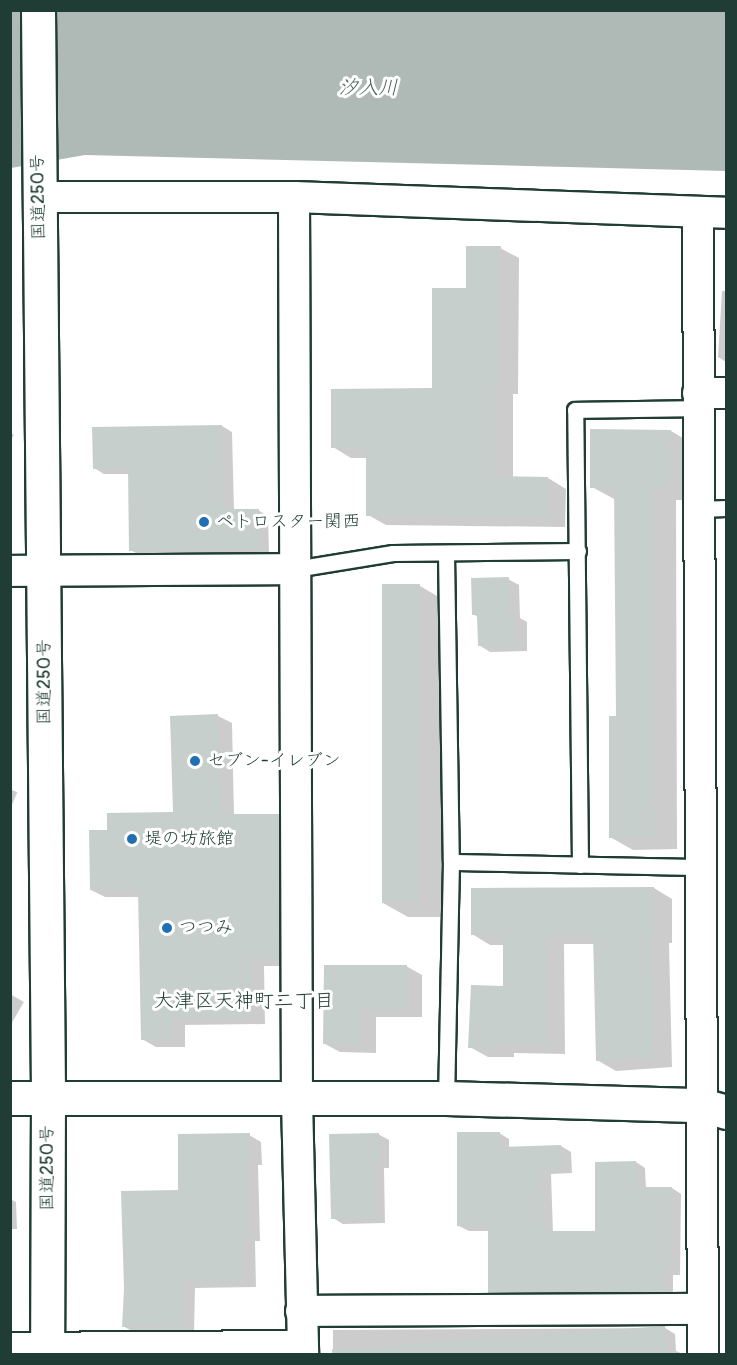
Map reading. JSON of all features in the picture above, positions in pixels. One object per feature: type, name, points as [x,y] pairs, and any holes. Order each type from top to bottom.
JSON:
[{"type":"main road","name":"国道250号","points":[[38,10],[48,1098],[47,1351]]},
{"type":"main road","points":[[10,1098],[297,1100],[446,1098],[714,1108]]},
{"type":"street","points":[[39,197],[294,197],[712,213],[707,398],[712,509],[699,867],[714,1108],[703,1309],[703,1354]]},
{"type":"street","points":[[10,1348],[47,1351],[303,1350],[297,1100],[294,197]]},
{"type":"street","points":[[10,572],[295,569]]},
{"type":"street","points":[[301,1311],[703,1309]]},
{"type":"lane","points":[[580,866],[575,410],[707,398]]},
{"type":"lane","points":[[295,569],[393,553],[578,551]]},
{"type":"lane","points":[[446,554],[451,862],[446,1098]]},
{"type":"lane","points":[[451,862],[699,867]]},
{"type":"water","name":"汐入川","points":[[11,11],[726,11],[726,171],[85,155],[11,168]]},
{"type":"building","points":[[466,246],[501,246],[501,384],[495,384],[495,476],[548,477],[548,517],[366,516],[366,448],[331,448],[331,389],[432,388],[432,288],[466,288]]},
{"type":"building","points":[[222,425],[224,509],[259,509],[259,549],[129,551],[128,468],[93,469],[92,427]]},
{"type":"building","points":[[590,429],[671,430],[670,489],[654,488],[655,837],[609,838],[609,716],[616,716],[614,488],[590,488]]},
{"type":"building","points":[[509,577],[510,614],[517,614],[517,646],[478,646],[477,615],[472,615],[471,578]]},
{"type":"building","points":[[382,584],[420,584],[420,903],[382,903]]},
{"type":"building","points":[[218,714],[221,814],[279,814],[276,959],[251,959],[252,1017],[172,1018],[172,1040],[141,1040],[138,890],[90,890],[89,830],[107,830],[107,813],[173,812],[170,716]]},
{"type":"building","points":[[654,887],[654,933],[651,933],[654,1057],[596,1061],[593,934],[546,934],[548,1044],[497,1044],[496,1048],[468,1048],[471,985],[503,986],[503,935],[471,935],[471,888]]},
{"type":"building","points":[[324,965],[407,965],[407,1009],[361,1009],[361,1044],[323,1044]]},
{"type":"building","points":[[457,1132],[500,1132],[500,1147],[561,1145],[562,1169],[542,1169],[544,1231],[595,1231],[595,1162],[636,1161],[637,1187],[672,1187],[671,1270],[664,1270],[664,1292],[488,1293],[488,1226],[457,1226]]},
{"type":"building","points":[[250,1133],[250,1159],[247,1159],[248,1235],[244,1235],[244,1281],[183,1281],[182,1327],[122,1327],[124,1288],[121,1191],[178,1190],[178,1134]]},
{"type":"building","points":[[379,1133],[379,1163],[374,1163],[375,1218],[331,1219],[329,1134]]},
{"type":"building","points":[[665,1326],[667,1354],[332,1354],[332,1349]]},
{"type":"place","name":"ペトロスター関西","points":[[204,522]]},
{"type":"place","name":"セブン-イレブン","points":[[195,761]]},
{"type":"place","name":"堤の坊旅館","points":[[132,839]]},
{"type":"place","name":"つつみ","points":[[167,928]]},
{"type":"district","name":"大津区天神町二丁目","points":[[244,1000]]}]
